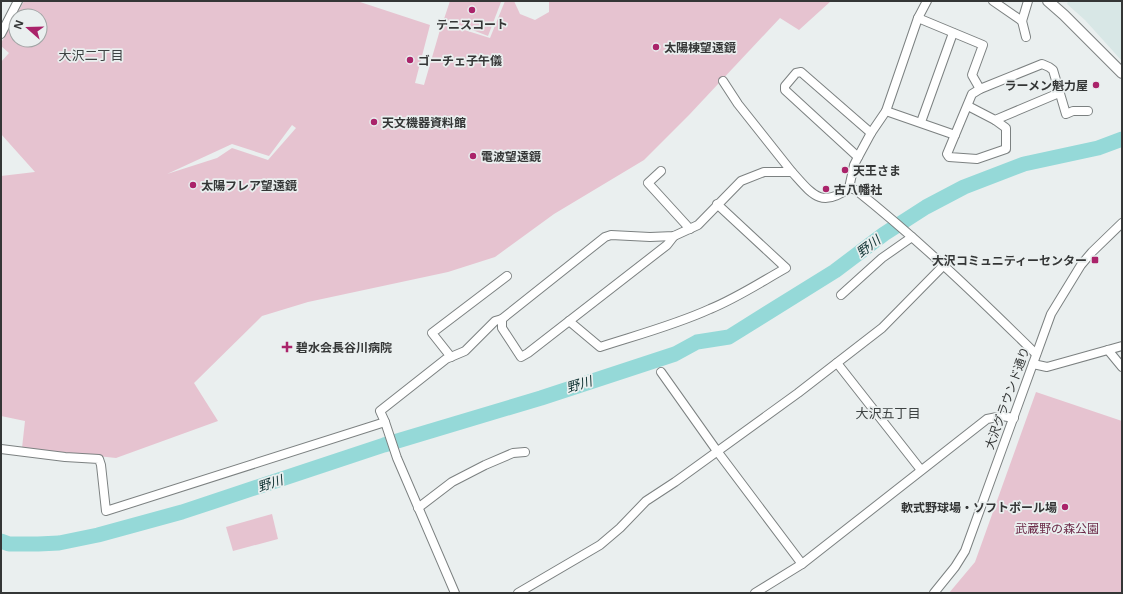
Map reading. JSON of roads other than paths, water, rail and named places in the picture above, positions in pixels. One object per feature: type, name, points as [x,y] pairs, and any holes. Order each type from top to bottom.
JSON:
[{"type":"main road","points":[[1050,2],[1122,72]]},
{"type":"street","points":[[1,34],[18,1]]},
{"type":"street","points":[[849,188],[854,166],[858,157],[871,133],[886,111],[918,18],[926,1]]},
{"type":"street","points":[[993,1],[1022,21]]},
{"type":"street","points":[[1026,37],[1022,21],[1028,1]]},
{"type":"street","points":[[918,18],[983,45],[972,75],[980,89]]},
{"type":"street","points":[[921,122],[953,33]]},
{"type":"street","points":[[968,106],[996,120],[1006,128],[1006,149],[977,159],[949,157],[947,154],[972,94],[980,89],[1042,64],[1053,70],[1066,114],[1088,111]]},
{"type":"street","points":[[858,157],[785,90],[785,86],[796,73],[801,72],[871,133]]},
{"type":"street","points":[[723,81],[738,104],[792,172],[814,194],[824,199],[832,198],[849,188],[856,190],[944,265],[1036,354]]},
{"type":"street","points":[[996,120],[1059,93]]},
{"type":"street","points":[[886,111],[921,122],[954,135]]},
{"type":"street","points":[[661,171],[648,182],[690,230]]},
{"type":"street","points":[[455,593],[396,456],[386,424],[380,411],[446,359],[465,351],[495,321],[502,319],[605,237],[611,235],[650,237],[674,236],[690,230],[698,225],[717,204],[741,182],[764,172],[792,172]]},
{"type":"street","points":[[569,321],[600,347],[667,326],[710,310],[786,268],[717,204]]},
{"type":"street","name":"大沢グラウンド通り","points":[[934,593],[951,572],[965,551],[1051,314],[1081,265],[1102,241],[1122,223]]},
{"type":"street","points":[[502,319],[502,328],[522,357],[666,245],[674,236]]},
{"type":"street","points":[[841,295],[882,258],[912,237]]},
{"type":"street","points":[[518,593],[600,545],[620,528],[646,501],[675,482],[837,363],[882,328],[944,265]]},
{"type":"street","points":[[451,357],[432,333],[507,276]]},
{"type":"street","points":[[1033,364],[1046,367],[1122,346]]},
{"type":"street","points":[[1108,350],[1122,367]]},
{"type":"street","points":[[837,363],[921,470]]},
{"type":"street","points":[[661,372],[717,451],[802,564]]},
{"type":"street","points":[[755,593],[802,564],[987,419],[1002,416],[1014,418]]},
{"type":"street","points":[[1,449],[65,457],[99,459],[106,511],[386,424]]},
{"type":"street","points":[[418,508],[452,482],[513,453],[525,452]]},
{"type":"waterway","name":"野川","points":[[1,541],[9,544],[59,543],[98,535],[182,512],[384,445],[541,398],[675,354],[697,342],[729,337],[835,271],[884,234],[926,207],[964,187],[1024,164],[1098,148],[1122,139]]},
{"type":"place","name":"テニスコート","points":[[472,10]]},
{"type":"place","name":"太陽棟望遠鏡","points":[[656,47]]},
{"type":"place","name":"ゴーチェ子午儀","points":[[410,60]]},
{"type":"place","name":"ラーメン魁力屋","points":[[1096,85]]},
{"type":"place","name":"天文機器資料館","points":[[374,122]]},
{"type":"place","name":"電波望遠鏡","points":[[473,156]]},
{"type":"place","name":"天王さま","points":[[845,170]]},
{"type":"place","name":"太陽フレア望遠鏡","points":[[193,185]]},
{"type":"place","name":"古八幡社","points":[[826,189]]},
{"type":"place","name":"大沢コミュニティーセンター","points":[[1095,260]]},
{"type":"place","name":"碧水会長谷川病院","points":[[287,347]]},
{"type":"place","name":"軟式野球場・ソフトボール場","points":[[1065,507]]},
{"type":"district","name":"大沢二丁目","points":[[91,55]]},
{"type":"district","name":"大沢五丁目","points":[[888,413]]},
{"type":"park label","name":"武蔵野の森公園","points":[[1057,528]]}]
